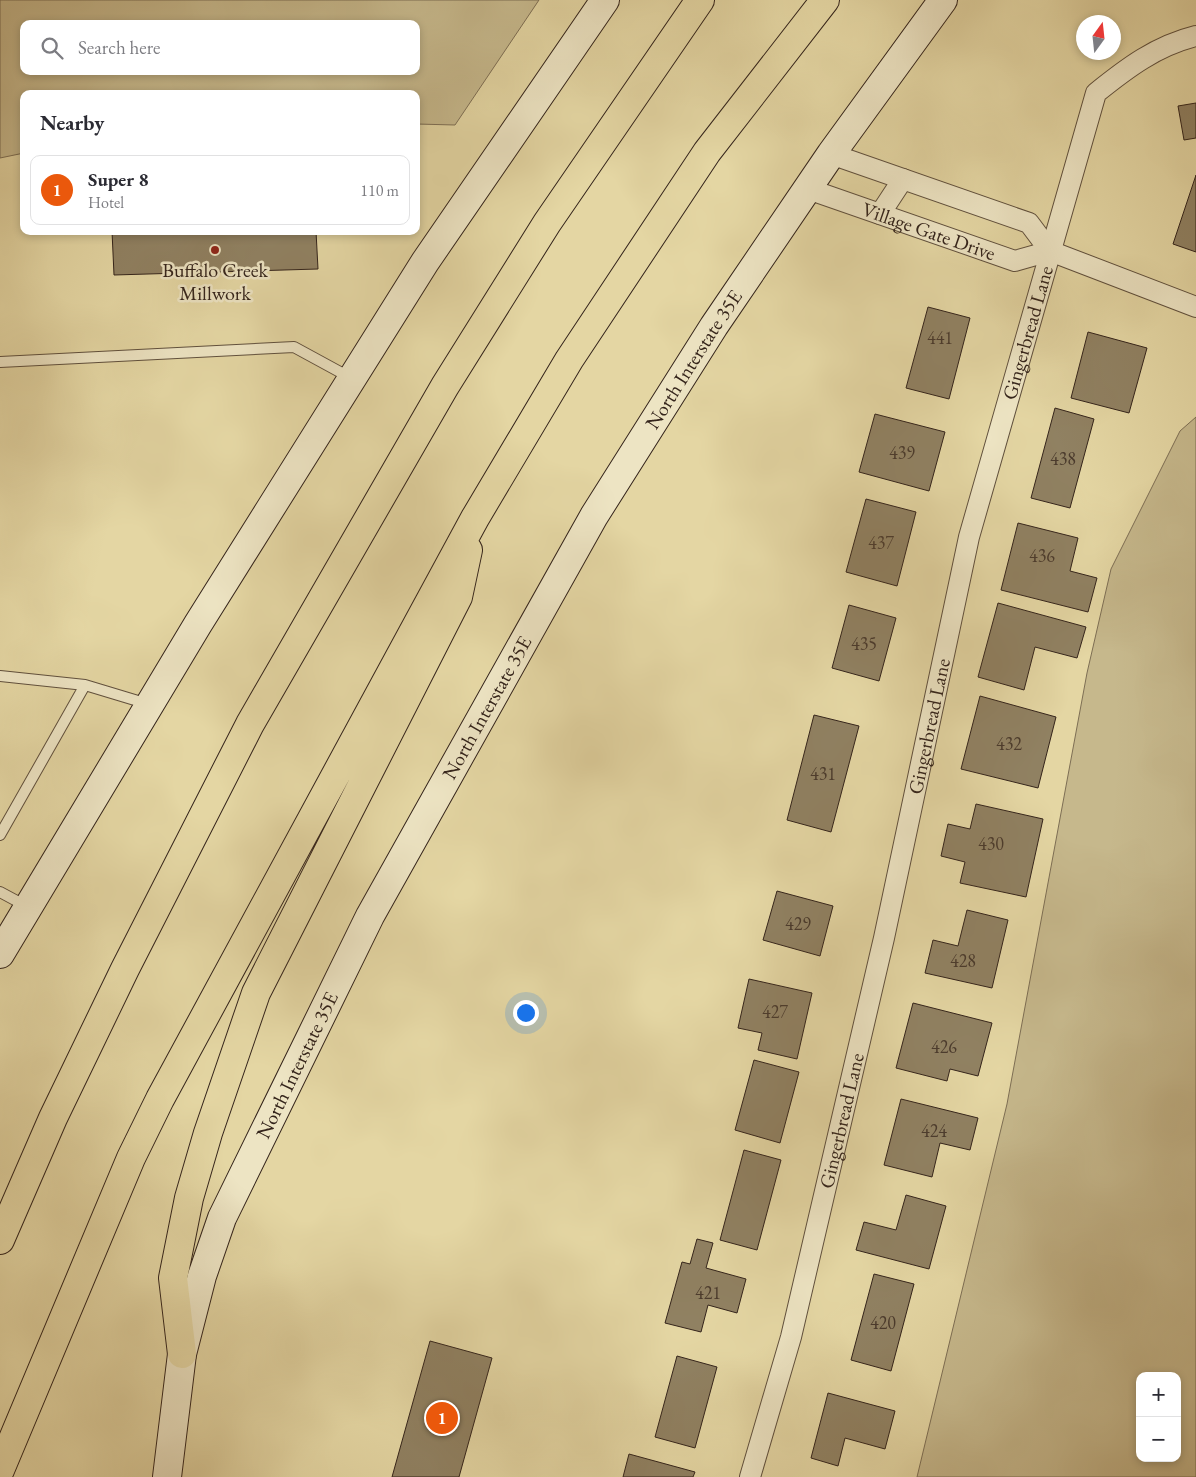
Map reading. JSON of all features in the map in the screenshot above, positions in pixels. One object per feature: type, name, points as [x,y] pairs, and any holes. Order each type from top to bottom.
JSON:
[{"type":"highway","points":[[0,1240],[53,1118],[125,968],[250,724],[445,386],[548,223],[700,0]]},
{"type":"highway","points":[[0,1470],[131,1158],[160,1099],[475,518],[569,360],[650,236],[707,152],[825,0]]},
{"type":"highway","points":[[182,1354],[173,1278],[189,1198],[208,1133],[256,993],[458,597],[475,518]]},
{"type":"main road","points":[[0,954],[150,704],[352,379],[474,188],[605,0]]},
{"type":"main road","name":"North Interstate 35E","points":[[167,1477],[182,1354],[202,1276],[222,1218],[370,916],[594,516],[714,326],[831,154],[943,0]]},
{"type":"street","name":"Gingerbread Lane","points":[[750,1477],[791,1337],[884,938],[969,536],[1096,94],[1133,63],[1172,42],[1196,36]]},
{"type":"street","name":"Village Gate Drive","points":[[808,189],[1015,261],[1050,251],[1029,223],[831,154]]},
{"type":"street","points":[[880,214],[903,179]]},
{"type":"street","points":[[1050,251],[1196,306]]},
{"type":"lane","points":[[0,362],[294,348],[352,379]]},
{"type":"lane","points":[[0,676],[85,685],[150,704]]},
{"type":"lane","points":[[0,835],[85,685]]},
{"type":"lane","points":[[0,892],[28,907]]},
{"type":"shaded area","points":[[0,0],[539,0],[455,125],[420,124],[420,90],[20,90],[20,154],[0,158]]},
{"type":"shaded area","points":[[1196,417],[1196,1477],[917,1477],[1007,1104],[1087,673],[1111,569],[1180,431]]},
{"type":"building","points":[[1196,103],[1196,138],[1184,140],[1178,106]]},
{"type":"building","points":[[1196,175],[1196,252],[1173,244]]},
{"type":"building","name":"Buffalo Creek Millwork","points":[[112,235],[316,235],[318,269],[114,275]]},
{"type":"building","points":[[928,307],[970,318],[949,399],[906,388]]},
{"type":"building","points":[[1088,332],[1147,348],[1129,413],[1071,398]]},
{"type":"building","points":[[1055,408],[1094,419],[1070,508],[1031,498]]},
{"type":"building","points":[[875,414],[945,432],[929,491],[859,472]]},
{"type":"building","points":[[866,499],[916,512],[897,586],[846,572]]},
{"type":"building","points":[[1018,523],[1078,538],[1070,571],[1097,578],[1088,612],[1001,590]]},
{"type":"building","points":[[998,603],[1086,627],[1077,658],[1035,647],[1024,690],[978,677]]},
{"type":"building","points":[[849,605],[896,618],[879,681],[832,668]]},
{"type":"building","points":[[980,696],[1056,717],[1038,788],[961,769]]},
{"type":"building","points":[[814,715],[859,726],[831,832],[787,820]]},
{"type":"building","points":[[976,804],[1043,819],[1026,897],[960,883],[965,862],[941,856],[948,824],[970,829]]},
{"type":"building","points":[[777,891],[833,906],[820,956],[763,940]]},
{"type":"building","points":[[967,910],[1008,920],[992,988],[925,973],[933,940],[958,946]]},
{"type":"building","points":[[749,979],[812,993],[797,1059],[758,1050],[762,1033],[738,1028]]},
{"type":"building","points":[[913,1003],[992,1023],[978,1076],[950,1069],[947,1081],[896,1068]]},
{"type":"building","points":[[754,1060],[799,1072],[780,1143],[735,1130]]},
{"type":"building","points":[[901,1099],[978,1118],[970,1150],[940,1143],[932,1177],[884,1165]]},
{"type":"building","points":[[744,1150],[781,1160],[757,1250],[720,1240]]},
{"type":"building","points":[[906,1195],[946,1206],[929,1269],[856,1250],[864,1222],[896,1230]]},
{"type":"building","points":[[697,1239],[713,1243],[706,1268],[746,1279],[737,1313],[708,1305],[701,1332],[665,1323],[682,1262],[690,1264]]},
{"type":"building","points":[[874,1274],[914,1284],[891,1371],[851,1360]]},
{"type":"building","points":[[430,1341],[492,1358],[459,1477],[392,1477]]},
{"type":"building","points":[[677,1356],[717,1367],[695,1448],[655,1437]]},
{"type":"building","points":[[828,1393],[895,1411],[885,1449],[845,1438],[838,1466],[811,1458]]},
{"type":"building","points":[[629,1454],[695,1472],[693,1477],[623,1477]]},
{"type":"place","name":"Buffalo Creek Millwork","points":[[215,250]]},
{"type":"place","name":"Super 8","points":[[442,1418]]}]
